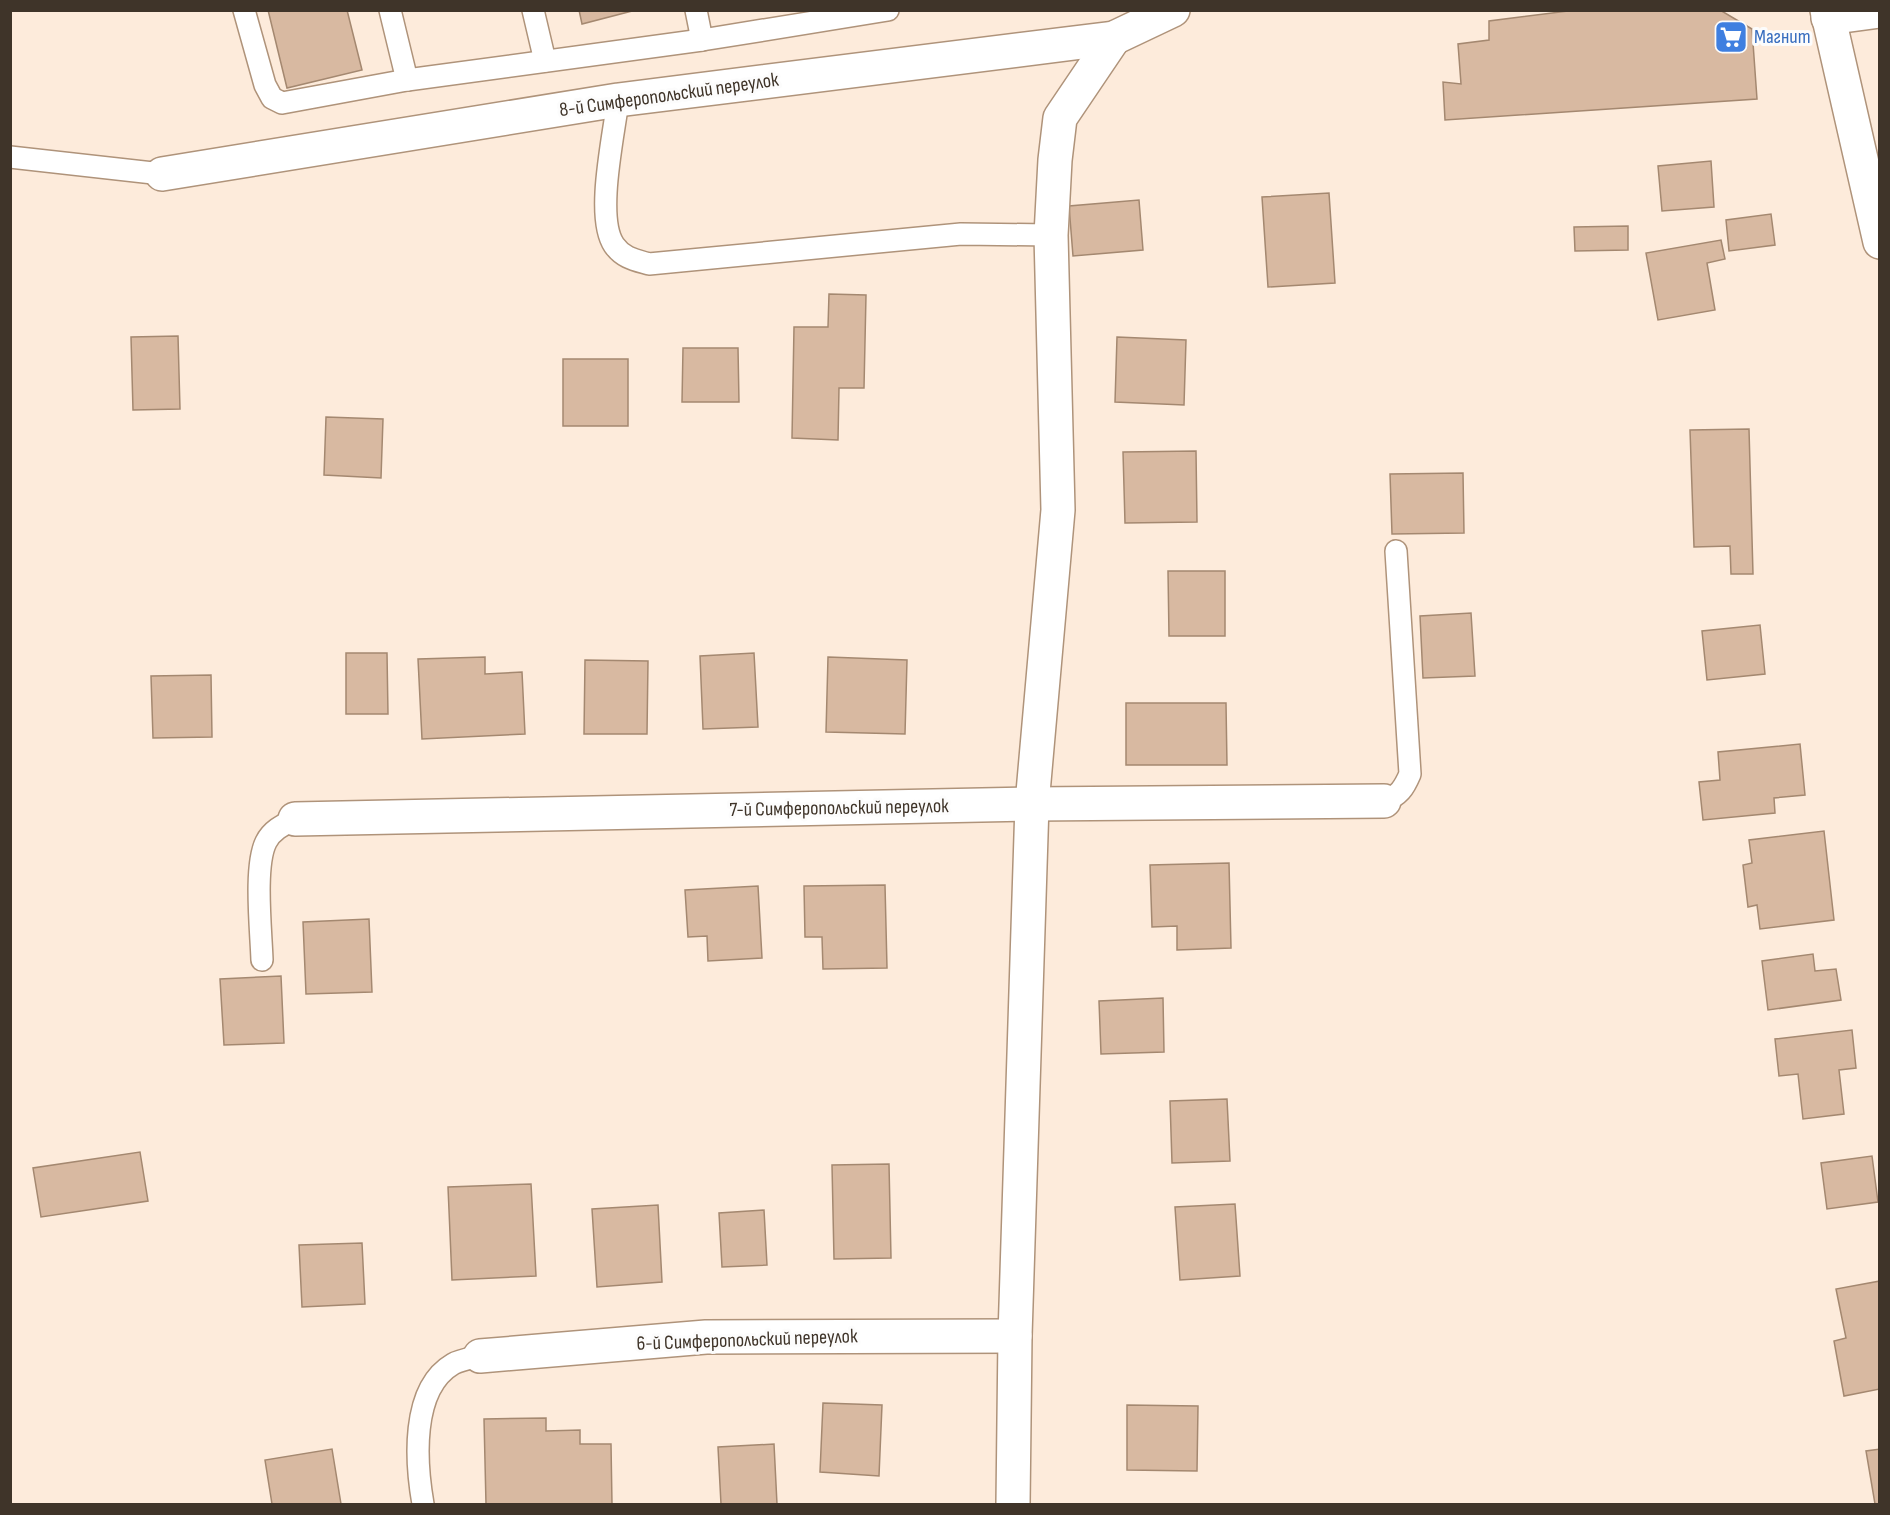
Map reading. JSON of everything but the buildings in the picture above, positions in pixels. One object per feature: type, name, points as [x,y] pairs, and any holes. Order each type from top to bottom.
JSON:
[{"type":"street","points":[[1880,11],[1828,14],[1880,242]]},
{"type":"street","name":"8-й Симферопольский переулок","points":[[162,174],[618,100],[1114,38],[1155,14]]},
{"type":"street","points":[[1013,1504],[1015,1336],[1032,804],[1058,510],[1051,235],[1055,160],[1060,118],[1114,38]]},
{"type":"street","name":"7-й Симферопольский переулок","points":[[295,819],[1032,804],[1384,801]]},
{"type":"street","name":"6-й Симферопольский переулок","points":[[480,1356],[706,1337],[1015,1336]]},
{"type":"lane","points":[[244,10],[265,85],[272,98],[282,103],[407,80],[702,40],[888,10]]},
{"type":"lane","points":[[390,10],[407,80]]},
{"type":"lane","points":[[533,10],[545,61]]},
{"type":"lane","points":[[696,10],[702,40]]},
{"type":"lane","points":[[618,100],[604,207],[607,231],[614,246],[629,259],[650,264],[961,234],[1051,235]]},
{"type":"lane","points":[[10,157],[162,174]]},
{"type":"lane","points":[[1384,801],[1395,798],[1404,788],[1410,774],[1396,551]]},
{"type":"lane","points":[[262,960],[260,859],[266,841],[278,827],[295,819]]},
{"type":"lane","points":[[423,1504],[418,1475],[418,1432],[424,1404],[437,1381],[452,1364],[480,1356]]},
{"type":"place","name":"Магнит","points":[[1731,37]]}]
